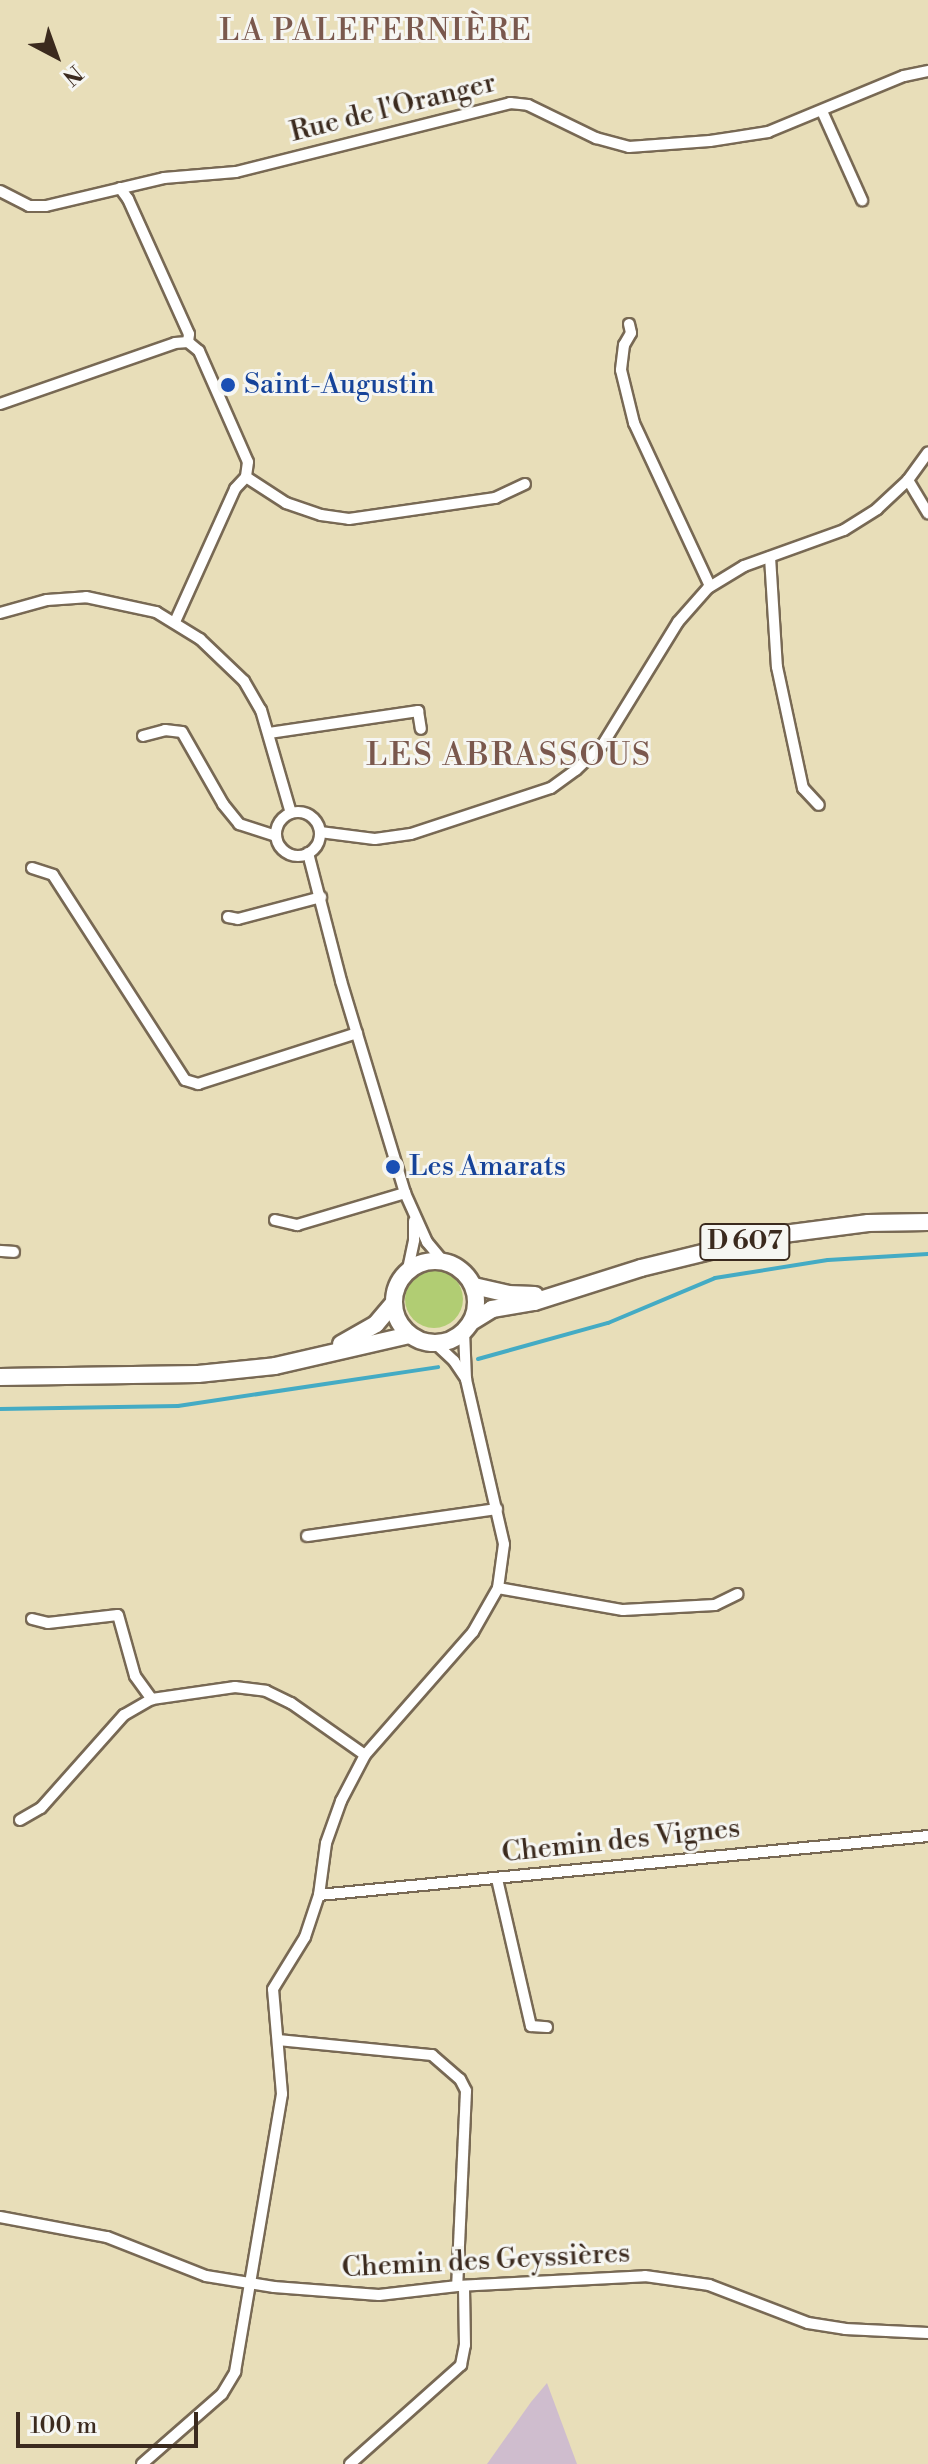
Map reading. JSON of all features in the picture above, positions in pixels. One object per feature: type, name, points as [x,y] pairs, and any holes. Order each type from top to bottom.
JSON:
[{"type":"main road","name":"D 607","points":[[469,1326],[492,1309],[534,1302],[641,1268],[776,1235],[868,1223],[928,1222]]},
{"type":"main road","points":[[0,1377],[198,1374],[275,1366],[409,1335],[436,1344],[450,1342],[469,1326],[477,1304],[474,1286],[468,1276],[443,1261],[424,1262],[408,1269],[394,1293],[393,1304],[397,1320],[409,1335]]},
{"type":"main road","name":"D 607","points":[[474,1286],[508,1294],[568,1291]]},
{"type":"main road","points":[[321,1354],[376,1324],[393,1304]]},
{"type":"street","name":"Rue de l'Oranger","points":[[0,191],[29,206],[46,206],[164,178],[236,172],[510,103],[528,105],[596,138],[629,147],[710,141],[768,132],[904,76],[928,71]]},
{"type":"street","points":[[822,111],[862,200]]},
{"type":"street","points":[[120,188],[128,199],[189,334],[188,342]]},
{"type":"street","points":[[629,324],[631,333],[622,354],[621,370],[634,423],[710,586]]},
{"type":"street","points":[[0,404],[175,343],[188,342],[199,351],[248,462],[246,477],[235,489],[175,622]]},
{"type":"street","points":[[320,832],[375,839],[411,834],[551,788],[576,770],[603,744],[678,622],[710,586],[744,566],[844,530],[877,509],[908,480],[928,452]]},
{"type":"street","points":[[246,477],[286,503],[321,515],[349,519],[495,498],[525,484]]},
{"type":"street","points":[[908,480],[928,513]]},
{"type":"street","points":[[770,557],[777,667],[803,788],[819,805]]},
{"type":"street","points":[[0,613],[47,600],[86,597],[130,604],[175,622],[220,656],[244,681],[261,710],[291,813]]},
{"type":"street","points":[[269,733],[418,711],[421,729]]},
{"type":"street","points":[[143,736],[165,730],[182,732],[239,824],[276,836],[287,853],[308,853],[319,840],[320,832],[311,816],[291,813],[282,818],[276,836]]},
{"type":"street","points":[[308,853],[405,1193],[427,1242],[443,1261]]},
{"type":"street","points":[[32,868],[53,875],[185,1080],[198,1084],[357,1033]]},
{"type":"street","points":[[228,917],[238,919],[321,897]]},
{"type":"street","points":[[275,1220],[297,1225],[405,1193]]},
{"type":"street","points":[[408,1269],[414,1240],[413,1215]]},
{"type":"street","points":[[0,1251],[14,1252]]},
{"type":"street","points":[[142,2464],[231,2383],[252,2284],[282,2094],[273,1989],[305,1937],[319,1895],[326,1843],[341,1801],[365,1755],[473,1632],[498,1588],[504,1544],[466,1379],[469,1326]]},
{"type":"street","points":[[436,1344],[454,1361],[466,1379]]},
{"type":"street","points":[[307,1536],[497,1509]]},
{"type":"street","points":[[498,1588],[623,1610],[715,1605],[738,1594]]},
{"type":"street","points":[[32,1619],[48,1623],[118,1615],[135,1676],[152,1699]]},
{"type":"street","points":[[20,1820],[41,1808],[124,1715],[152,1699],[235,1687],[266,1691],[291,1703],[365,1755]]},
{"type":"street","name":"Chemin des Vignes","points":[[319,1895],[497,1879],[730,1852],[928,1836]]},
{"type":"street","points":[[497,1879],[531,2026],[547,2027]]},
{"type":"street","points":[[278,2040],[432,2055],[460,2079],[466,2091],[461,2287],[465,2345],[461,2365],[350,2464]]},
{"type":"street","name":"Chemin des Geyssières","points":[[0,2217],[107,2237],[206,2276],[252,2284],[348,2295],[645,2276],[709,2285],[808,2323],[845,2329],[928,2333]]},
{"type":"shaded area","points":[[547,2383],[577,2464],[487,2464],[531,2402]]},
{"type":"green space","points":[[434,1270],[454,1279],[463,1299],[454,1319],[434,1328],[414,1319],[405,1299],[414,1279]]},
{"type":"waterway","points":[[478,1359],[608,1323],[715,1278],[828,1260],[928,1254]]},
{"type":"waterway","points":[[0,1409],[178,1406],[438,1367]]},
{"type":"place","name":"Saint-Augustin","points":[[228,385]]},
{"type":"place","name":"Les Amarats","points":[[393,1167]]},
{"type":"district","name":"LA PALEFERNIÈRE","points":[[376,31]]},
{"type":"district","name":"LES ABRASSOUS","points":[[509,755]]}]
